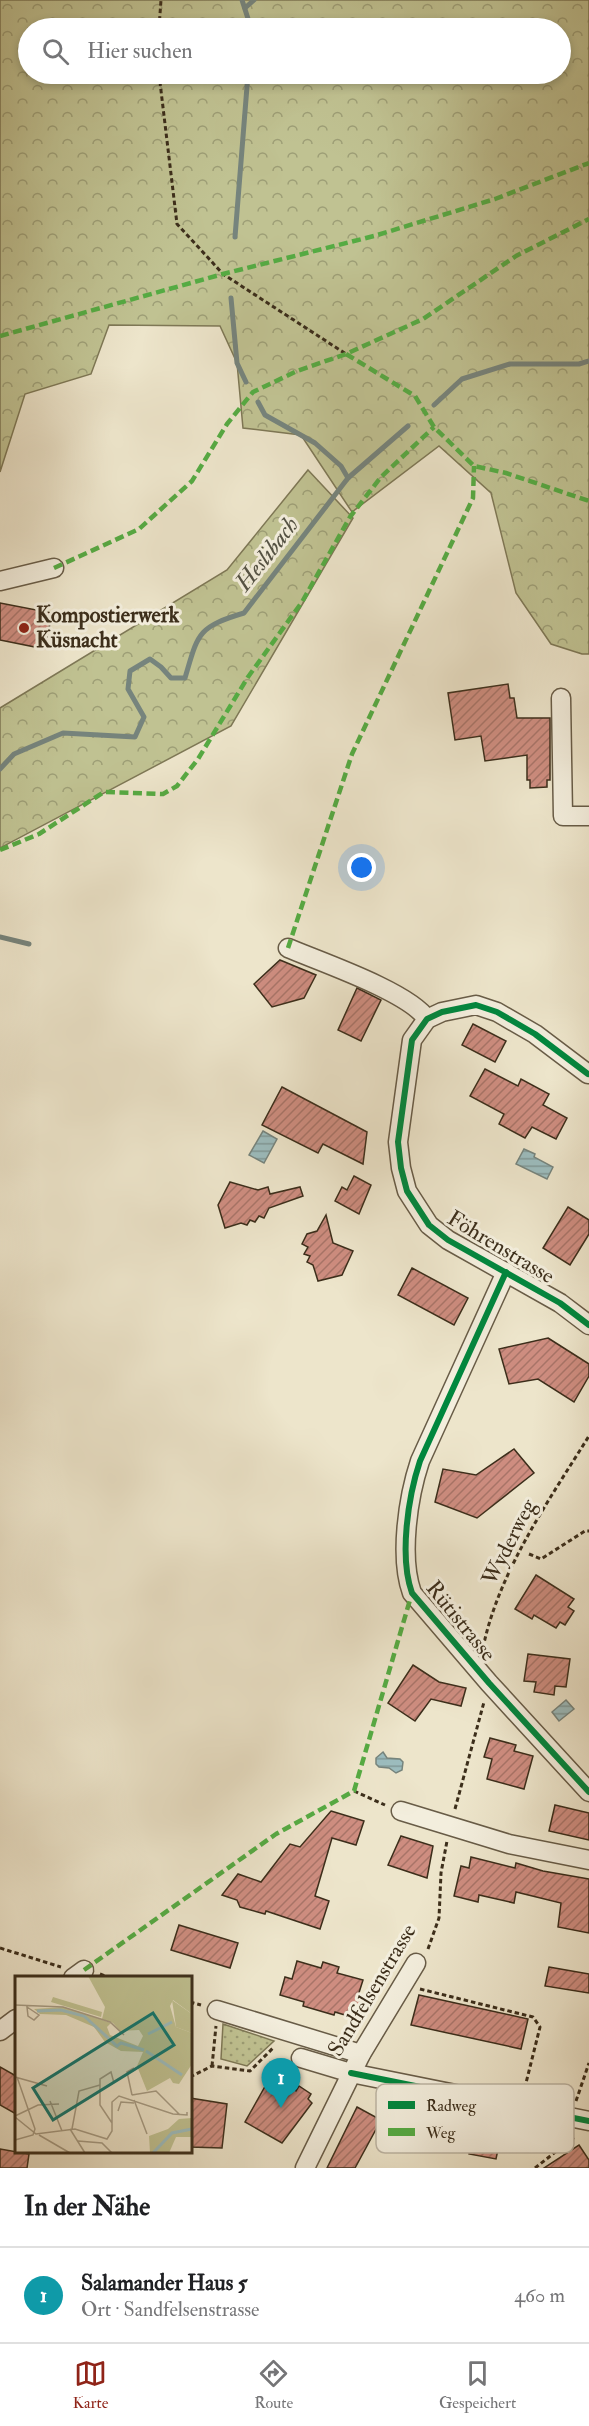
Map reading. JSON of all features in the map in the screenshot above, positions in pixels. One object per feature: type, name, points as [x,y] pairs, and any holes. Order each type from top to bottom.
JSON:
[{"type":"street","points":[[0,581],[54,568]]},
{"type":"street","points":[[561,698],[563,816],[589,816]]},
{"type":"street","points":[[288,948],[399,996],[421,1011],[427,1019],[454,1008],[476,1005],[488,1008],[535,1034],[588,1074]]},
{"type":"street","name":"Föhrenstrasse","points":[[427,1019],[412,1040],[401,1113],[398,1142],[407,1191],[429,1225],[448,1240],[560,1303],[589,1325]]},
{"type":"street","name":"Rütistrasse","points":[[506,1272],[420,1461],[415,1477],[409,1517],[408,1580],[412,1593],[485,1678],[589,1792]]},
{"type":"street","points":[[401,1811],[509,1844],[589,1860]]},
{"type":"street","name":"Sandfelsenstrasse","points":[[304,2168],[361,2054],[416,1964]]},
{"type":"street","points":[[217,2010],[361,2054]]},
{"type":"street","points":[[0,2031],[15,2020]]},
{"type":"street","points":[[301,2058],[351,2073],[406,2084]]},
{"type":"path","points":[[160,18],[161,0]]},
{"type":"path","points":[[160,84],[177,224],[223,274],[346,354]]},
{"type":"path","points":[[529,1554],[541,1559],[585,1531],[589,1531]]},
{"type":"path","points":[[354,1791],[401,1811]]},
{"type":"path","points":[[0,1948],[78,1974]]},
{"type":"path","points":[[404,1985],[533,2017],[540,2027],[526,2084]]},
{"type":"path","points":[[212,2066],[217,2010]]},
{"type":"path","points":[[192,2076],[212,2066],[250,2071],[275,2046],[301,2058]]},
{"type":"path","points":[[580,2123],[589,2063]]},
{"type":"path","points":[[535,2168],[550,2153]]},
{"type":"green space","points":[[0,0],[589,0],[589,654],[551,644],[516,593],[491,493],[439,446],[352,512],[301,435],[243,428],[237,363],[220,326],[109,325],[91,374],[25,394],[0,472]]},
{"type":"green space","points":[[308,470],[353,518],[231,726],[0,848],[0,708],[227,570]]},
{"type":"green space","points":[[223,2024],[274,2041],[247,2066],[221,2059]]},
{"type":"water","points":[[263,1131],[277,1139],[264,1163],[249,1155]]},
{"type":"water","points":[[524,1149],[553,1167],[547,1179],[516,1164]]},
{"type":"water","points":[[566,1700],[574,1709],[559,1721],[552,1712]]},
{"type":"water","points":[[383,1752],[387,1758],[400,1759],[403,1762],[402,1770],[396,1773],[389,1768],[379,1767],[376,1764],[376,1758]]},
{"type":"building","name":"Kompostierwerk Küsnacht","points":[[0,603],[52,613],[45,649],[0,640]]},
{"type":"building","points":[[508,684],[510,698],[514,698],[517,718],[550,718],[550,780],[547,780],[547,787],[530,788],[530,780],[527,780],[527,755],[485,761],[481,736],[455,740],[448,693]]},
{"type":"building","points":[[280,960],[316,975],[304,998],[272,1007],[254,984]]},
{"type":"building","points":[[357,988],[381,1000],[361,1041],[338,1030]]},
{"type":"building","points":[[473,1024],[506,1041],[495,1062],[462,1045]]},
{"type":"building","points":[[485,1069],[518,1086],[521,1079],[549,1094],[543,1105],[567,1118],[556,1139],[532,1127],[525,1138],[499,1124],[504,1114],[470,1096]]},
{"type":"building","points":[[282,1087],[367,1132],[363,1164],[323,1144],[318,1153],[262,1125]]},
{"type":"building","points":[[354,1176],[371,1185],[359,1214],[335,1201],[342,1187],[347,1190]]},
{"type":"building","points":[[230,1182],[258,1190],[268,1187],[270,1194],[300,1187],[303,1196],[269,1208],[264,1218],[259,1216],[255,1222],[250,1220],[247,1225],[241,1223],[225,1228],[218,1205]]},
{"type":"building","points":[[568,1207],[589,1220],[589,1234],[570,1265],[543,1248]]},
{"type":"building","points":[[326,1215],[333,1243],[353,1251],[342,1275],[318,1281],[313,1265],[307,1262],[310,1256],[304,1254],[308,1247],[302,1244],[307,1234],[317,1231]]},
{"type":"building","points":[[412,1268],[468,1298],[454,1325],[398,1295]]},
{"type":"building","points":[[548,1338],[589,1364],[589,1376],[574,1402],[538,1379],[509,1384],[499,1349]]},
{"type":"building","points":[[514,1449],[534,1473],[477,1518],[435,1502],[443,1469],[476,1475]]},
{"type":"building","points":[[536,1575],[574,1599],[568,1607],[574,1611],[565,1625],[560,1622],[556,1628],[534,1615],[532,1619],[515,1609]]},
{"type":"building","points":[[528,1654],[570,1659],[566,1687],[555,1686],[554,1695],[534,1692],[536,1682],[524,1681]]},
{"type":"building","points":[[413,1665],[439,1682],[466,1688],[461,1706],[431,1699],[415,1721],[388,1703]]},
{"type":"building","points":[[490,1738],[516,1745],[514,1751],[533,1756],[524,1789],[487,1779],[492,1759],[484,1757]]},
{"type":"building","points":[[555,1805],[589,1813],[589,1840],[549,1831]]},
{"type":"building","points":[[331,1811],[364,1821],[356,1845],[332,1838],[315,1896],[329,1901],[320,1929],[266,1911],[265,1914],[240,1907],[237,1900],[222,1895],[238,1874],[261,1882],[290,1844],[300,1847]]},
{"type":"building","points":[[401,1836],[433,1846],[427,1878],[388,1865]]},
{"type":"building","points":[[471,1857],[515,1868],[516,1863],[543,1871],[589,1879],[589,1933],[558,1927],[561,1903],[516,1892],[514,1903],[479,1895],[478,1902],[454,1896],[461,1866],[469,1868]]},
{"type":"building","points":[[179,1925],[238,1943],[230,1968],[171,1950]]},
{"type":"building","points":[[297,1961],[321,1968],[323,1962],[339,1967],[337,1973],[363,1980],[357,1999],[364,2001],[358,2019],[303,2006],[304,2002],[280,1995],[285,1977],[292,1979]]},
{"type":"building","points":[[549,1967],[589,1974],[589,1993],[545,1986]]},
{"type":"building","points":[[419,1995],[528,2019],[521,2049],[411,2025]]},
{"type":"building","points":[[0,2067],[15,2075],[15,2113],[0,2105]]},
{"type":"building","points":[[272,2074],[296,2091],[299,2086],[311,2094],[308,2099],[312,2103],[282,2143],[245,2122]]},
{"type":"building","points":[[192,2098],[227,2104],[222,2148],[192,2147]]},
{"type":"building","points":[[357,2107],[376,2117],[376,2129],[355,2168],[327,2168]]},
{"type":"building","points":[[579,2145],[589,2160],[589,2168],[544,2168],[567,2153],[574,2153],[574,2148]]},
{"type":"building","points":[[0,2149],[29,2154],[27,2168],[0,2168]]},
{"type":"building","points":[[469,2153],[497,2153],[496,2159]]},
{"type":"waterway","points":[[242,0],[248,18]]},
{"type":"waterway","points":[[245,8],[254,0]]},
{"type":"waterway","points":[[235,237],[247,84]]},
{"type":"waterway","points":[[231,298],[237,363],[246,382]]},
{"type":"waterway","name":"Heslibach","points":[[434,405],[462,379],[510,364],[579,364],[589,361]]},
{"type":"waterway","points":[[258,402],[265,415],[315,443],[341,466],[348,478]]},
{"type":"waterway","name":"Heslibach","points":[[0,769],[14,754],[63,733],[135,737],[144,717],[128,689],[130,671],[150,659],[171,678],[185,678],[193,651],[202,634],[217,623],[244,613],[348,478],[408,426]]},
{"type":"waterway","points":[[0,937],[29,944]]},
{"type":"marked path","points":[[0,336],[223,274],[374,236],[495,199],[589,163]]},
{"type":"marked path","points":[[54,568],[139,529],[192,481],[227,424],[253,392],[297,371],[346,354],[423,319],[516,256],[589,219]]},
{"type":"marked path","points":[[346,354],[415,396],[434,427],[474,466],[506,473],[589,501]]},
{"type":"marked path","points":[[0,850],[39,834],[104,792],[163,794],[177,786],[198,759],[248,677],[302,602],[350,517],[381,477],[434,427]]},
{"type":"marked path","points":[[288,948],[352,754],[473,498],[474,466]]},
{"type":"marked path","points":[[84,1970],[276,1834],[354,1791],[412,1593]]},
{"type":"cycle path","points":[[588,1074],[535,1034],[497,1012],[476,1005],[442,1012],[427,1019],[412,1040],[398,1142],[407,1191],[429,1225],[448,1240],[560,1303],[589,1325]]},
{"type":"cycle path","points":[[506,1272],[420,1461],[412,1492],[407,1527],[408,1578],[412,1593],[489,1683],[589,1792]]},
{"type":"cycle path","points":[[351,2073],[406,2084]]},
{"type":"cycle path","points":[[574,2118],[589,2121]]},
{"type":"place","name":"Kompostierwerk Küsnacht","points":[[24,628]]},
{"type":"place","name":"Salamander Haus 5","points":[[281,2108]]}]
